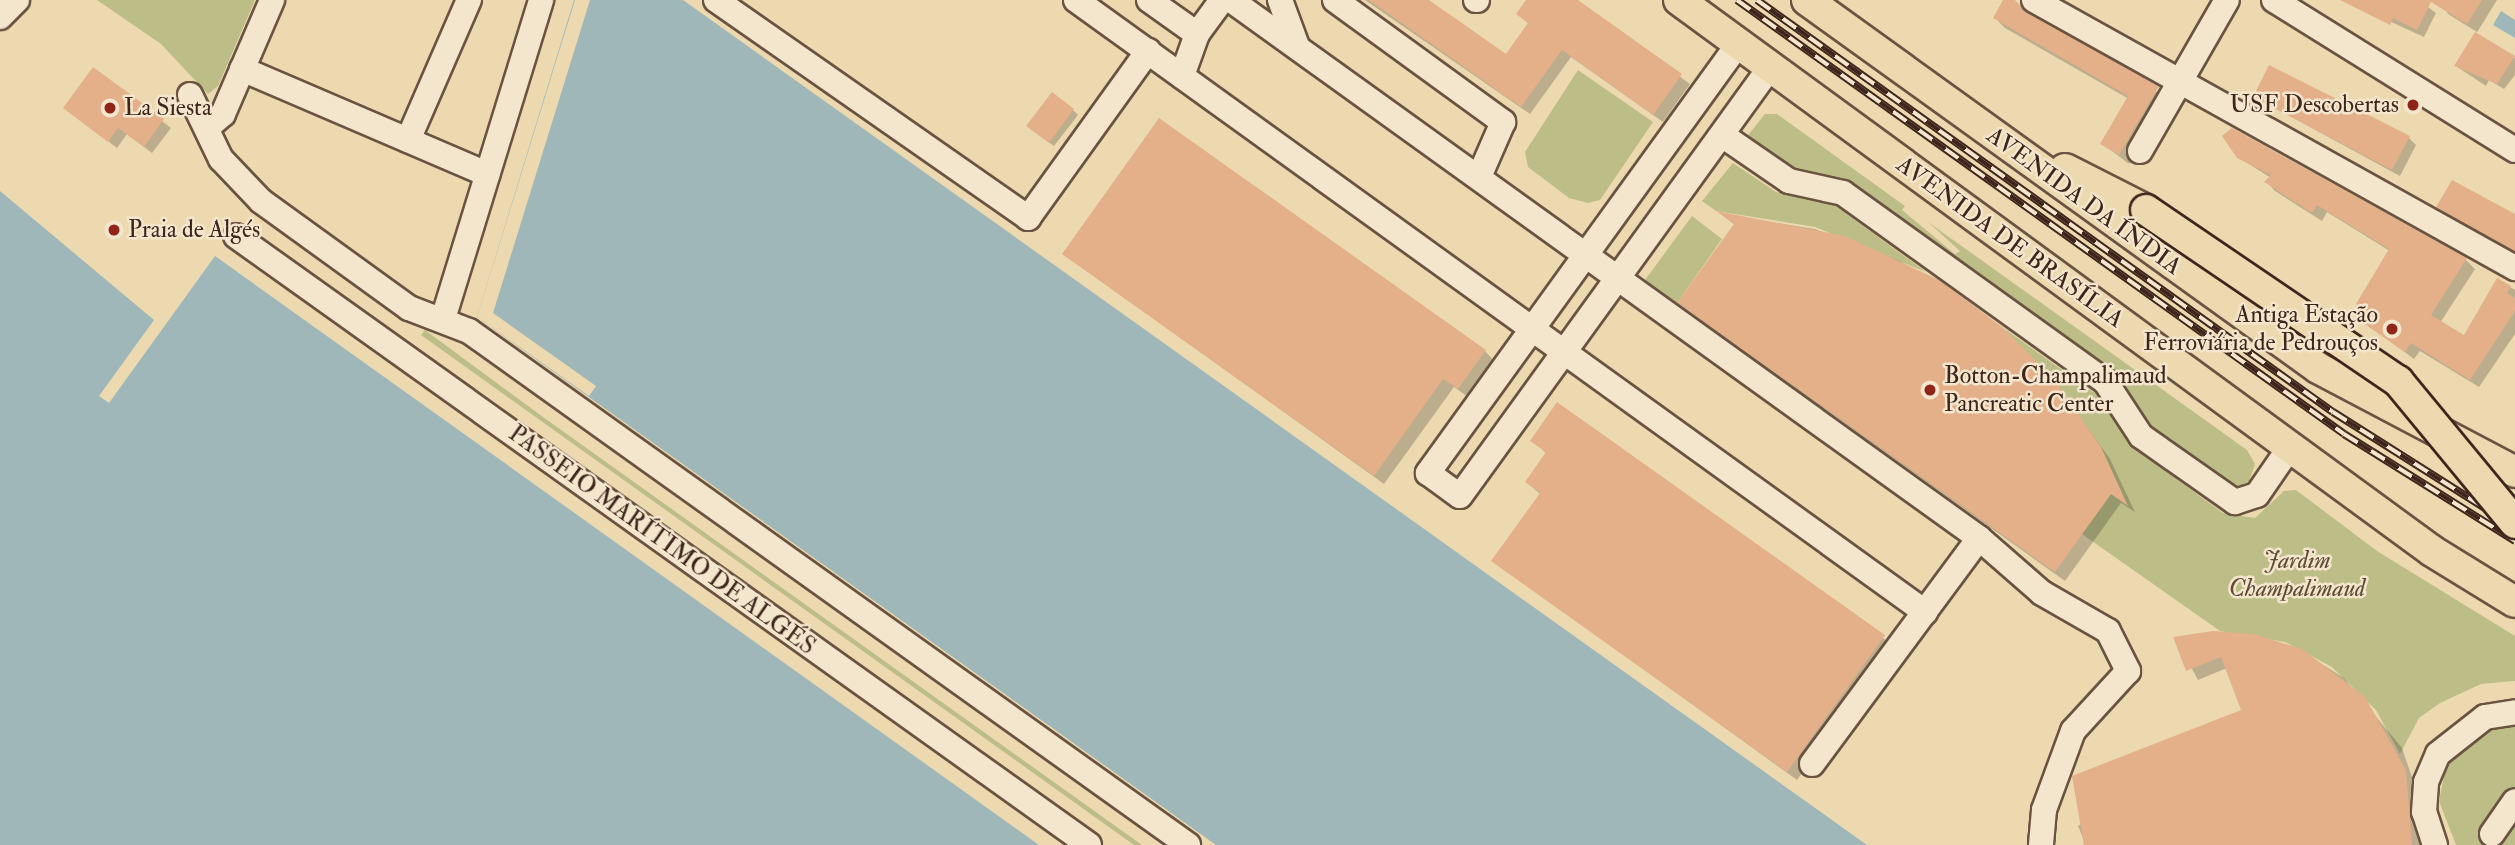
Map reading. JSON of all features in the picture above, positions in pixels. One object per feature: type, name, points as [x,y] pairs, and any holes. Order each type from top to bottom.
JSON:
[{"type":"main road","name":"AVENIDA DE BRASÍLIA","points":[[1679,0],[2432,551],[2515,602]]},
{"type":"main road","name":"AVENIDA DA ÍNDIA","points":[[1807,0],[2318,368],[2515,472]]},
{"type":"main road","points":[[1988,130],[2146,210],[2398,381],[2515,523]]},
{"type":"street","points":[[0,17],[17,0]]},
{"type":"street","points":[[207,128],[223,114],[272,0]]},
{"type":"street","points":[[408,141],[469,0]]},
{"type":"street","points":[[443,319],[541,0]]},
{"type":"street","points":[[716,0],[1028,218],[1148,51]]},
{"type":"street","points":[[1076,0],[1925,612]]},
{"type":"street","points":[[1149,0],[1197,34]]},
{"type":"street","points":[[1182,76],[1197,34],[1222,0]]},
{"type":"street","points":[[1231,0],[1587,253],[1979,538],[2042,593],[2108,631],[2128,671],[2073,731],[2045,810],[2041,845]]},
{"type":"street","points":[[1279,0],[1297,47]]},
{"type":"street","points":[[1335,0],[1503,122],[1479,177]]},
{"type":"street","points":[[2034,0],[2515,268]]},
{"type":"street","points":[[2140,151],[2227,0]]},
{"type":"street","points":[[2274,0],[2515,150]]},
{"type":"street","points":[[1739,43],[1428,473],[1460,496],[1771,65]]},
{"type":"street","points":[[242,69],[487,174]]},
{"type":"street","points":[[190,95],[207,128],[247,190],[410,308],[443,319],[1188,845]]},
{"type":"street","points":[[1722,135],[1788,181],[1843,193],[2105,381],[2141,436],[2235,502],[2257,495],[2290,447]]},
{"type":"street","points":[[1666,146],[1697,168]]},
{"type":"street","name":"PASSEIO MARÍTIMO DE ALGÉS","points":[[236,236],[1089,845]]},
{"type":"street","points":[[1812,764],[1979,538]]},
{"type":"street","points":[[2435,845],[2424,812],[2438,754],[2485,717],[2515,712]]},
{"type":"street","points":[[2492,834],[2515,801]]},
{"type":"green space","points":[[97,0],[255,0],[218,86],[208,94],[161,44]]},
{"type":"green space","points":[[1578,70],[1653,122],[1600,200],[1588,203],[1569,198],[1528,167],[1525,152]]},
{"type":"green space","points":[[1765,114],[1777,114],[1905,206],[1902,210],[1955,254],[1960,251],[1928,222],[2247,450],[2255,464],[2249,481],[2235,489],[2159,437],[2113,374],[1848,184],[1799,173],[1745,139]]},
{"type":"green space","points":[[1733,163],[1776,192],[1830,202],[1926,272],[1815,227],[1716,211],[1702,201]]},
{"type":"green space","points":[[1692,216],[1722,239],[1677,303],[1645,280]]},
{"type":"green space","name":"Jardim Champalimaud","points":[[2002,327],[2103,399],[2131,446],[2223,513],[2255,518],[2284,491],[2296,490],[2377,551],[2515,636],[2515,681],[2481,684],[2440,703],[2419,718],[2400,754],[2376,710],[2332,667],[2285,642],[2220,631],[2082,534],[2111,494],[2127,504],[2070,400]]},
{"type":"green space","points":[[425,330],[1142,845],[1134,845],[421,335]]},
{"type":"green space","points":[[2515,724],[2515,845],[2456,845],[2439,801],[2446,766],[2485,729]]},
{"type":"water","points":[[574,0],[683,0],[1867,845],[1216,845],[477,317]]},
{"type":"water","points":[[2501,11],[2515,20],[2515,38],[2493,25]]},
{"type":"water","points":[[0,191],[154,320],[99,396],[109,403],[215,256],[1039,845],[0,845]]},
{"type":"pier","points":[[575,0],[590,0],[493,313],[596,386],[589,396],[477,317]]},
{"type":"building","points":[[1369,0],[1429,0],[1506,54],[1528,23],[1516,14],[1526,0],[1578,0],[1682,74],[1653,115],[1562,50],[1521,107]]},
{"type":"building","points":[[2003,0],[2015,0],[2027,13],[2159,86],[2119,155],[2100,144],[2128,96],[1993,18]]},
{"type":"building","points":[[2340,0],[2482,0],[2467,24],[2431,2],[2417,30],[2393,18],[2390,25]]},
{"type":"building","points":[[2475,32],[2515,56],[2497,84],[2454,66]]},
{"type":"building","points":[[2269,65],[2410,136],[2392,170],[2253,97]]},
{"type":"building","points":[[93,67],[164,119],[144,147],[118,128],[108,142],[63,108]]},
{"type":"building","points":[[1052,92],[1074,109],[1049,143],[1026,126]]},
{"type":"building","points":[[1159,118],[1486,350],[1458,389],[1443,379],[1374,476],[1062,254]]},
{"type":"building","points":[[2232,128],[2467,258],[2431,315],[2464,335],[2497,278],[2511,286],[2507,293],[2515,298],[2515,311],[2470,380],[2411,343],[2405,352],[2366,325],[2373,315],[2356,304],[2389,249],[2317,205],[2312,213],[2264,182],[2271,175],[2237,158],[2222,136]]},
{"type":"building","points":[[2452,180],[2515,214],[2515,251],[2436,207]]},
{"type":"building","name":"Botton-Champalimaud Pancreatic Center","points":[[1716,211],[1845,236],[1939,280],[2002,327],[2054,379],[2101,447],[2128,506],[2111,494],[2055,572],[1677,303],[1734,224]]},
{"type":"building","points":[[1557,402],[1885,635],[1787,772],[1491,561],[1540,493],[1525,482],[1546,452],[1530,441]]},
{"type":"building","points":[[2213,631],[2253,634],[2302,649],[2365,697],[2406,770],[2412,845],[2084,845],[2072,776],[2241,710],[2221,657],[2186,671],[2173,637]]},
{"type":"railway","points":[[1737,0],[2344,434],[2515,541]]},
{"type":"railway","points":[[1757,0],[2333,412],[2515,527]]},
{"type":"place","name":"USF Descobertas","points":[[2413,105]]},
{"type":"place","name":"La Siesta","points":[[110,108]]},
{"type":"place","name":"Praia de Algés","points":[[114,230]]},
{"type":"place","name":"Antiga Estação Ferroviária de Pedrouços","points":[[2392,329]]},
{"type":"place","name":"Botton-Champalimaud Pancreatic Center","points":[[1930,390]]}]
